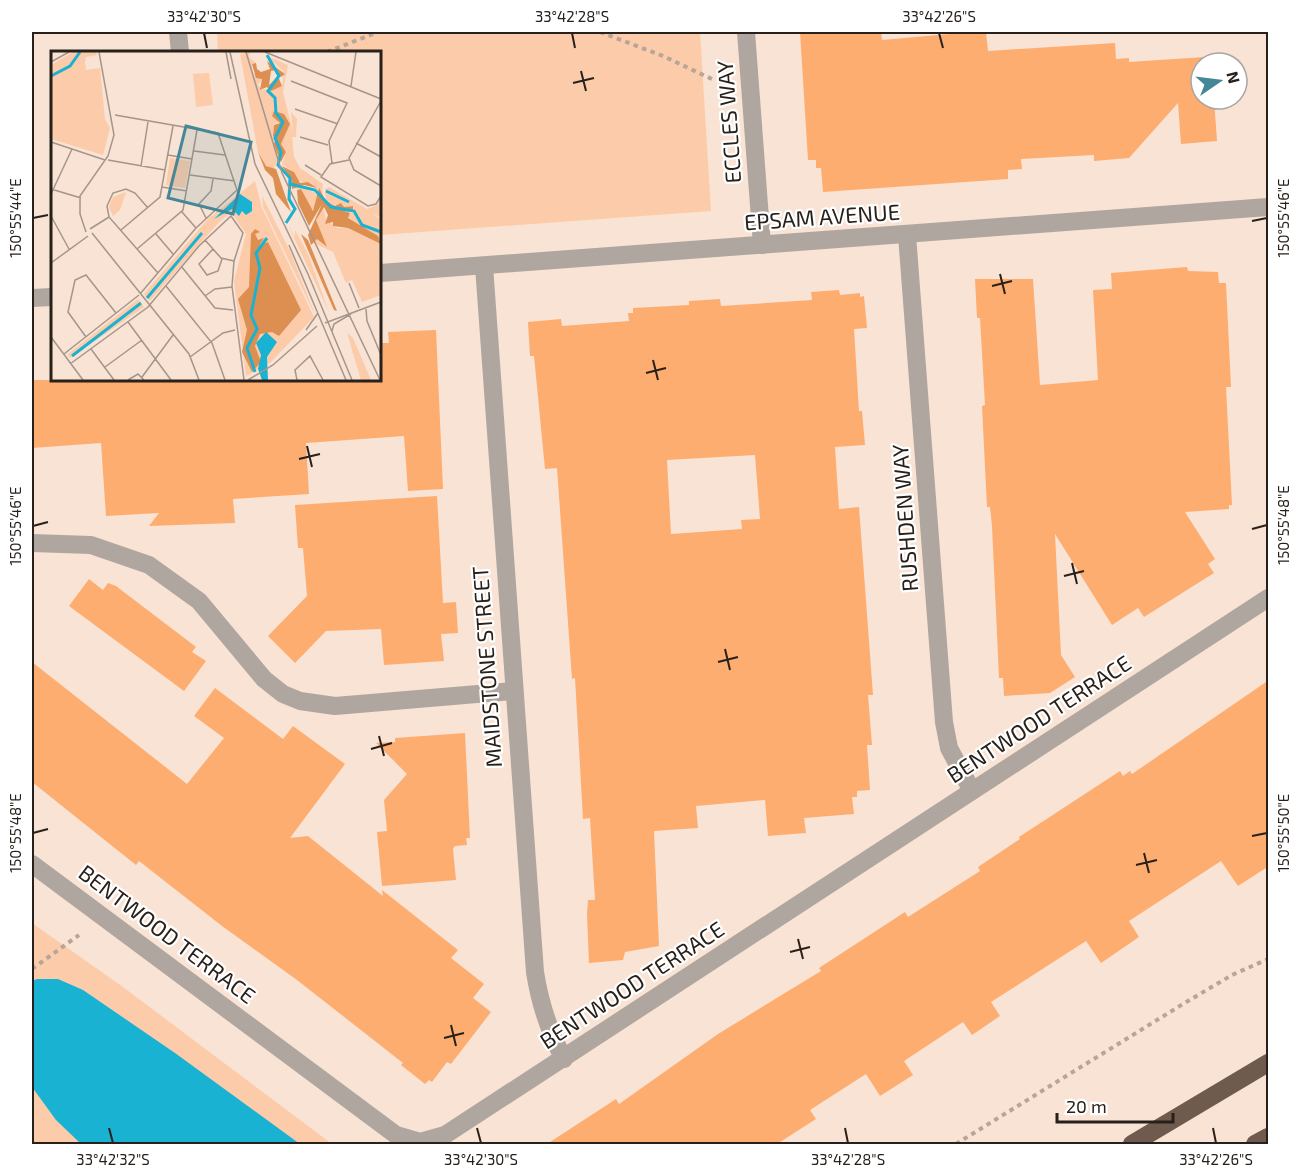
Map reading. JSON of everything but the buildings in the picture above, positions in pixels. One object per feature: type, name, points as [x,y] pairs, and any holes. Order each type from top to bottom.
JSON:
[{"type":"highway","points":[[1132,1144],[1269,1064]]},
{"type":"highway","points":[[1255,1144],[1269,1137]]},
{"type":"street","points":[[178,32],[180,51]]},
{"type":"street","name":"ECCLES WAY","points":[[746,32],[762,245]]},
{"type":"street","name":"EPSAM AVENUE","points":[[381,273],[1269,207]]},
{"type":"street","name":"RUSHDEN WAY","points":[[907,235],[944,722],[949,748],[972,791]]},
{"type":"street","name":"MAIDSTONE STREET","points":[[484,266],[535,972],[543,1013],[564,1059]]},
{"type":"street","points":[[32,298],[51,297]]},
{"type":"street","points":[[32,543],[91,545],[149,565],[199,601],[264,679],[283,694],[300,701],[335,706],[513,691]]},
{"type":"street","name":"BENTWOOD TERRACE","points":[[32,864],[387,1128],[408,1141],[434,1140],[564,1059],[1269,598]]},
{"type":"path","points":[[330,51],[378,32]]},
{"type":"path","points":[[600,32],[663,56],[714,80]]},
{"type":"path","points":[[32,969],[80,935]]},
{"type":"path","points":[[956,1144],[1193,999],[1269,959]]},
{"type":"shaded area","points":[[217,32],[700,32],[711,211],[381,235],[381,51],[218,51]]},
{"type":"shaded area","points":[[32,923],[123,987],[332,1144],[32,1144]]},
{"type":"water","points":[[58,979],[83,990],[175,1053],[300,1144],[81,1144],[56,1120],[32,1087],[32,981]]}]
